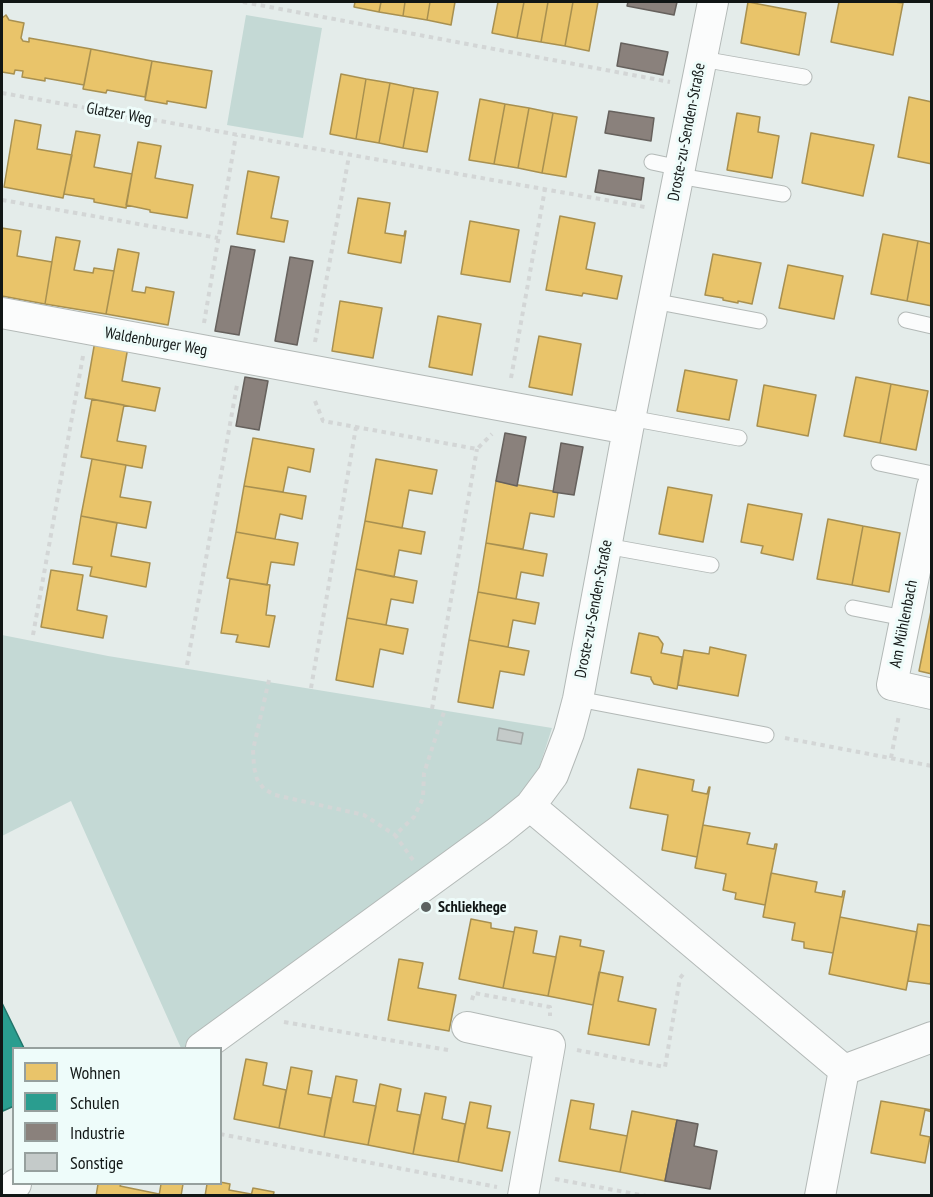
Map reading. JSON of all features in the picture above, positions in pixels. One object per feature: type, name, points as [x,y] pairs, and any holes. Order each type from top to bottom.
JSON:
[{"type":"street","name":"Droste-zu-Senden-Straße","points":[[202,1047],[499,831],[530,806],[553,775],[569,733],[578,699],[653,302],[670,169],[702,58],[713,2]]},
{"type":"street","name":"Waldenburger Weg","points":[[2,313],[506,407],[629,423]]},
{"type":"street","name":"Am Mühlenbach","points":[[918,691],[892,685],[904,618],[926,544],[932,487]]},
{"type":"street","points":[[530,806],[844,1070]]},
{"type":"street","points":[[467,1027],[550,1045],[525,1187]]},
{"type":"street","points":[[844,1070],[932,1037]]},
{"type":"street","points":[[820,1196],[844,1070]]},
{"type":"street","points":[[2,1195],[15,1185]]},
{"type":"lane","points":[[702,58],[804,77]]},
{"type":"lane","points":[[670,169],[783,194]]},
{"type":"lane","points":[[653,302],[759,321]]},
{"type":"lane","points":[[906,320],[932,326]]},
{"type":"lane","points":[[629,423],[739,438]]},
{"type":"lane","points":[[879,464],[932,474]]},
{"type":"lane","points":[[606,546],[711,565]]},
{"type":"lane","points":[[853,608],[904,618]]},
{"type":"lane","points":[[578,699],[766,735]]},
{"type":"path","name":"Droste-zu-Senden-Straße","points":[[244,2],[673,83]]},
{"type":"path","name":"Glatzer Weg","points":[[2,93],[236,135]]},
{"type":"path","name":"Droste-zu-Senden-Straße","points":[[236,135],[650,208]]},
{"type":"path","points":[[199,350],[236,135]]},
{"type":"path","points":[[348,156],[308,384],[323,421],[477,449]]},
{"type":"path","points":[[432,709],[477,449],[503,423],[545,189]]},
{"type":"path","points":[[2,200],[218,238]]},
{"type":"path","points":[[33,636],[88,329]]},
{"type":"path","points":[[187,665],[241,358]]},
{"type":"path","points":[[311,688],[356,427]]},
{"type":"path","points":[[269,680],[253,750],[257,779],[264,789],[274,795],[364,815],[395,835],[418,867]]},
{"type":"path","points":[[891,758],[918,691]]},
{"type":"path","points":[[395,835],[414,817],[423,798],[424,773],[444,712]]},
{"type":"path","points":[[766,735],[932,766]]},
{"type":"path","points":[[222,1134],[525,1187],[646,1196]]},
{"type":"shaded area","points":[[246,15],[322,28],[303,138],[227,125]]},
{"type":"shaded area","points":[[2,635],[108,656],[552,728],[530,796],[190,1047],[181,1047],[71,801],[2,836]]},
{"type":"building: Wohnen","points":[[355,2],[381,2],[379,12],[354,7]]},
{"type":"building: Wohnen","points":[[381,2],[405,2],[403,16],[379,12]]},
{"type":"building: Wohnen","points":[[405,2],[430,2],[427,20],[403,16]]},
{"type":"building: Wohnen","points":[[430,2],[455,2],[451,25],[427,20]]},
{"type":"building: Wohnen","points":[[498,2],[524,2],[517,38],[492,33]]},
{"type":"building: Wohnen","points":[[524,2],[548,2],[541,42],[517,38]]},
{"type":"building: Wohnen","points":[[548,2],[573,2],[565,46],[541,42]]},
{"type":"building: Wohnen","points":[[573,2],[598,2],[589,51],[565,46]]},
{"type":"building: Wohnen","points":[[748,2],[806,13],[799,55],[741,43]]},
{"type":"building: Wohnen","points":[[839,2],[903,3],[893,55],[831,42]]},
{"type":"building: Wohnen","points":[[6,15],[9,20],[24,23],[21,38],[23,41],[29,42],[29,38],[91,49],[84,85],[45,78],[45,81],[22,77],[23,71],[15,70],[14,74],[2,72],[2,18]]},
{"type":"building: Wohnen","points":[[91,49],[152,61],[145,97],[107,90],[106,93],[83,89]]},
{"type":"building: Wohnen","points":[[152,61],[212,71],[206,108],[167,101],[167,104],[145,100]]},
{"type":"building: Wohnen","points":[[341,74],[366,79],[356,139],[330,134]]},
{"type":"building: Wohnen","points":[[366,79],[390,83],[379,143],[356,139]]},
{"type":"building: Wohnen","points":[[390,83],[414,88],[403,148],[379,143]]},
{"type":"building: Wohnen","points":[[414,88],[438,92],[427,152],[403,148]]},
{"type":"building: Wohnen","points":[[909,97],[932,102],[932,164],[898,157]]},
{"type":"building: Wohnen","points":[[480,99],[505,104],[494,164],[469,160]]},
{"type":"building: Wohnen","points":[[505,104],[529,108],[518,168],[494,164]]},
{"type":"building: Wohnen","points":[[529,108],[553,113],[542,173],[518,168]]},
{"type":"building: Wohnen","points":[[553,113],[577,117],[566,177],[542,173]]},
{"type":"building: Wohnen","points":[[737,113],[760,117],[758,132],[779,136],[772,178],[727,170]]},
{"type":"building: Wohnen","points":[[15,120],[41,125],[37,149],[72,155],[63,198],[4,187]]},
{"type":"building: Wohnen","points":[[76,131],[100,135],[94,167],[132,174],[126,208],[64,194]]},
{"type":"building: Wohnen","points":[[811,133],[874,145],[863,196],[802,183]]},
{"type":"building: Wohnen","points":[[138,142],[161,146],[155,178],[193,185],[187,218],[150,212],[150,210],[126,205]]},
{"type":"building: Wohnen","points":[[248,171],[279,177],[271,218],[288,221],[284,242],[237,234]]},
{"type":"building: Wohnen","points":[[358,198],[390,203],[385,233],[404,236],[406,231],[401,263],[348,253]]},
{"type":"building: Wohnen","points":[[560,216],[595,223],[586,269],[622,276],[617,299],[546,290]]},
{"type":"building: Wohnen","points":[[470,221],[519,230],[510,282],[461,274]]},
{"type":"building: Wohnen","points":[[2,228],[21,231],[17,256],[52,262],[45,304],[2,296]]},
{"type":"building: Wohnen","points":[[883,234],[918,241],[907,301],[871,294]]},
{"type":"building: Wohnen","points":[[56,237],[80,241],[74,270],[93,273],[94,268],[114,271],[106,314],[45,304]]},
{"type":"building: Wohnen","points":[[918,241],[932,244],[932,306],[907,301]]},
{"type":"building: Wohnen","points":[[118,249],[139,253],[132,291],[145,293],[146,287],[174,292],[168,325],[106,314]]},
{"type":"building: Wohnen","points":[[713,254],[761,263],[752,304],[705,295]]},
{"type":"building: Wohnen","points":[[788,265],[843,276],[834,319],[779,308]]},
{"type":"building: Wohnen","points":[[340,301],[382,308],[373,358],[332,351]]},
{"type":"building: Wohnen","points":[[438,316],[481,324],[472,375],[429,367]]},
{"type":"building: Wohnen","points":[[539,336],[581,344],[572,395],[529,387]]},
{"type":"building: Wohnen","points":[[95,341],[128,347],[122,381],[160,388],[155,411],[85,398]]},
{"type":"building: Wohnen","points":[[685,370],[737,380],[729,420],[677,411]]},
{"type":"building: Wohnen","points":[[856,377],[891,384],[880,443],[844,436]]},
{"type":"building: Wohnen","points":[[891,384],[928,391],[916,450],[880,443]]},
{"type":"building: Wohnen","points":[[764,385],[816,395],[808,436],[757,426]]},
{"type":"building: Wohnen","points":[[92,399],[124,405],[117,441],[146,446],[142,468],[81,457]]},
{"type":"building: Wohnen","points":[[253,438],[314,449],[310,472],[288,467],[283,492],[244,486]]},
{"type":"building: Wohnen","points":[[92,459],[126,465],[120,497],[151,502],[146,528],[81,516]]},
{"type":"building: Wohnen","points":[[376,459],[437,470],[432,494],[409,490],[402,528],[365,521]]},
{"type":"building: Wohnen","points":[[496,481],[558,492],[554,517],[530,513],[523,549],[486,543]]},
{"type":"building: Wohnen","points":[[244,486],[306,496],[302,519],[280,514],[275,539],[236,532]]},
{"type":"building: Wohnen","points":[[668,487],[712,495],[703,542],[659,534]]},
{"type":"building: Wohnen","points":[[748,504],[802,514],[793,560],[761,553],[763,546],[741,542]]},
{"type":"building: Wohnen","points":[[81,516],[117,523],[111,556],[150,563],[146,587],[90,576],[92,567],[73,564]]},
{"type":"building: Wohnen","points":[[828,519],[863,526],[852,585],[817,579]]},
{"type":"building: Wohnen","points":[[365,521],[425,532],[421,554],[399,550],[394,577],[356,569]]},
{"type":"building: Wohnen","points":[[863,526],[900,533],[889,592],[852,585]]},
{"type":"building: Wohnen","points":[[236,532],[298,543],[294,565],[271,562],[267,585],[227,578]]},
{"type":"building: Wohnen","points":[[486,543],[547,554],[543,576],[521,572],[516,599],[478,592]]},
{"type":"building: Wohnen","points":[[356,569],[417,581],[413,603],[391,599],[386,625],[347,618]]},
{"type":"building: Wohnen","points":[[51,570],[83,575],[77,610],[107,616],[103,638],[41,627]]},
{"type":"building: Wohnen","points":[[230,579],[270,585],[266,615],[275,616],[269,647],[236,642],[238,635],[221,633]]},
{"type":"building: Wohnen","points":[[478,592],[539,603],[535,624],[513,620],[508,647],[469,640]]},
{"type":"building: Wohnen","points":[[932,611],[932,674],[919,671]]},
{"type":"building: Wohnen","points":[[347,618],[408,629],[403,654],[380,649],[373,687],[336,680]]},
{"type":"building: Wohnen","points":[[639,633],[658,637],[663,644],[661,653],[682,657],[677,689],[654,684],[651,677],[631,673]]},
{"type":"building: Wohnen","points":[[469,640],[529,651],[524,675],[500,671],[493,708],[458,702]]},
{"type":"building: Wohnen","points":[[710,647],[746,655],[738,696],[678,685],[684,650],[709,654]]},
{"type":"building: Wohnen","points":[[638,769],[694,780],[692,791],[707,794],[710,787],[697,857],[662,850],[668,815],[630,808]]},
{"type":"building: Wohnen","points":[[703,825],[750,833],[747,844],[774,849],[777,844],[765,905],[735,899],[736,893],[723,890],[726,874],[695,868]]},
{"type":"building: Wohnen","points":[[771,873],[817,882],[815,892],[842,897],[845,891],[833,953],[804,948],[804,942],[792,940],[795,923],[763,917]]},
{"type":"building: Wohnen","points":[[840,917],[917,932],[906,990],[829,974]]},
{"type":"building: Wohnen","points":[[471,919],[491,923],[491,928],[514,932],[503,988],[459,979]]},
{"type":"building: Wohnen","points":[[918,924],[932,926],[932,979],[930,984],[908,981]]},
{"type":"building: Wohnen","points":[[515,927],[537,931],[533,953],[556,957],[548,996],[503,988]]},
{"type":"building: Wohnen","points":[[560,936],[581,940],[580,946],[604,951],[593,1005],[548,996]]},
{"type":"building: Wohnen","points":[[399,959],[423,963],[418,988],[456,995],[449,1031],[388,1020]]},
{"type":"building: Wohnen","points":[[599,972],[623,977],[618,1001],[656,1009],[649,1045],[588,1034]]},
{"type":"building: Wohnen","points":[[246,1059],[267,1063],[263,1085],[286,1090],[279,1128],[234,1119]]},
{"type":"building: Wohnen","points":[[291,1067],[312,1071],[308,1094],[331,1098],[324,1137],[279,1128]]},
{"type":"building: Wohnen","points":[[336,1076],[357,1080],[353,1102],[376,1106],[368,1145],[324,1137]]},
{"type":"building: Wohnen","points":[[380,1084],[401,1089],[397,1111],[420,1115],[413,1154],[368,1145]]},
{"type":"building: Wohnen","points":[[425,1093],[446,1097],[442,1119],[465,1124],[458,1162],[413,1154]]},
{"type":"building: Wohnen","points":[[571,1100],[594,1104],[590,1129],[627,1136],[620,1172],[559,1161]]},
{"type":"building: Wohnen","points":[[881,1101],[932,1110],[932,1112],[925,1110],[920,1135],[930,1137],[925,1163],[871,1153]]},
{"type":"building: Wohnen","points":[[470,1102],[491,1106],[487,1128],[510,1132],[502,1171],[458,1162]]},
{"type":"building: Wohnen","points":[[632,1111],[677,1120],[665,1181],[620,1172]]},
{"type":"building: Wohnen","points":[[222,1182],[230,1184],[229,1190],[251,1194],[251,1196],[205,1196],[207,1185],[222,1185]]},
{"type":"building: Wohnen","points":[[98,1185],[120,1185],[159,1194],[159,1196],[96,1196]]},
{"type":"building: Wohnen","points":[[161,1185],[183,1185],[181,1196],[159,1196]]},
{"type":"building: Wohnen","points":[[253,1188],[274,1192],[273,1196],[251,1196]]},
{"type":"building: Schulen","points":[[2,1003],[24,1047],[12,1047],[12,1107],[3,1111]]},
{"type":"building: Industrie","points":[[628,2],[677,2],[674,15],[627,6]]},
{"type":"building: Industrie","points":[[621,43],[668,52],[663,75],[617,66]]},
{"type":"building: Industrie","points":[[609,111],[654,118],[651,141],[605,133]]},
{"type":"building: Industrie","points":[[599,170],[644,178],[641,200],[595,192]]},
{"type":"building: Industrie","points":[[231,246],[255,250],[239,335],[215,331]]},
{"type":"building: Industrie","points":[[290,257],[313,261],[297,345],[275,341]]},
{"type":"building: Industrie","points":[[245,377],[268,381],[259,430],[236,426]]},
{"type":"building: Industrie","points":[[505,433],[526,437],[517,486],[496,481]]},
{"type":"building: Industrie","points":[[561,443],[583,447],[574,495],[553,492]]},
{"type":"building: Industrie","points":[[677,1120],[698,1124],[694,1146],[717,1151],[710,1189],[665,1181]]},
{"type":"building: Sonstige","points":[[499,728],[523,733],[521,744],[497,740]]},
{"type":"place","name":"Schliekhege","points":[[426,907]]}]
